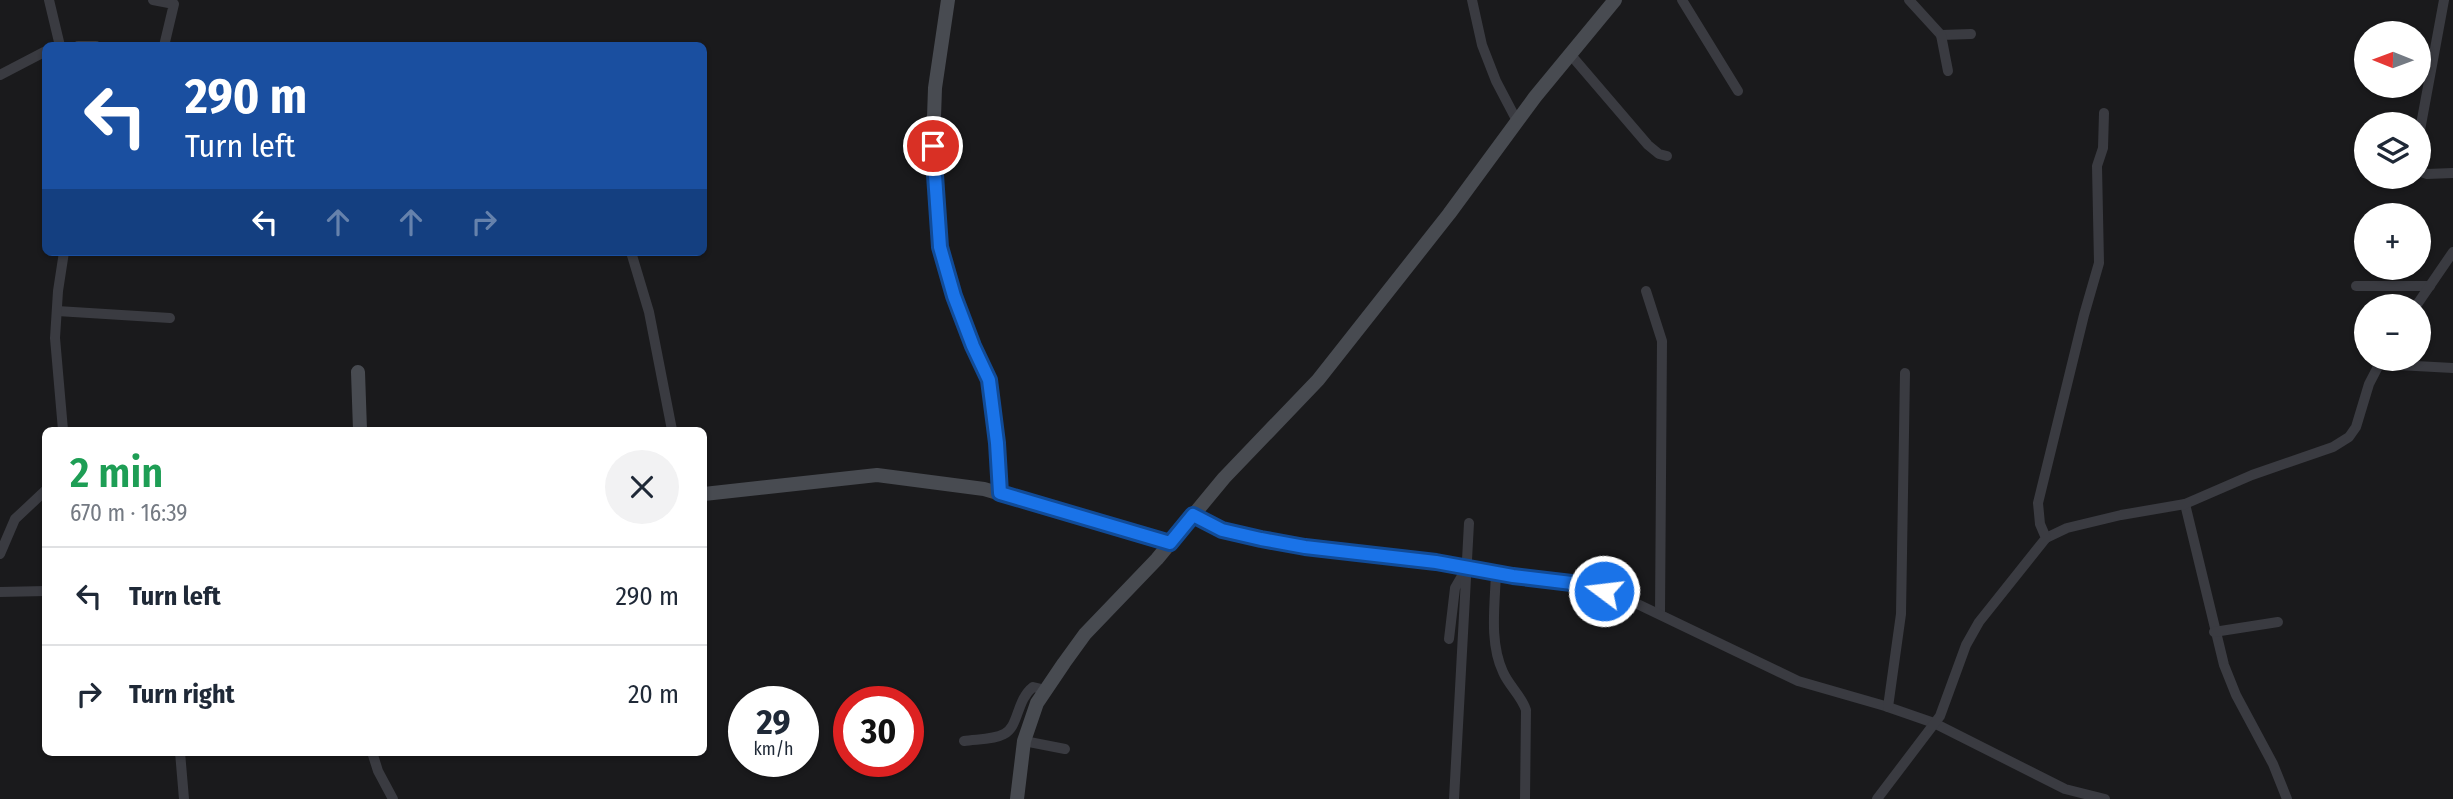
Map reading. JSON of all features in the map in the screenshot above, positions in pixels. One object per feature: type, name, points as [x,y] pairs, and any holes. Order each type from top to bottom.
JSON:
[{"type":"street","points":[[49,0],[57,42]]},
{"type":"street","points":[[153,0],[174,4],[165,42]]},
{"type":"street","points":[[948,0],[935,88],[933,146],[940,247],[954,296],[989,380],[1000,493]]},
{"type":"street","points":[[1472,0],[1482,45],[1496,81],[1517,121]]},
{"type":"street","points":[[1017,799],[1024,741],[1037,703],[1086,634],[1170,543],[1224,478],[1318,380],[1449,214],[1517,121],[1615,0]]},
{"type":"street","points":[[1682,0],[1738,91]]},
{"type":"street","points":[[1909,0],[1941,35],[1948,71]]},
{"type":"street","points":[[2423,112],[2444,0]]},
{"type":"street","points":[[1941,35],[1970,34]]},
{"type":"street","points":[[0,75],[42,53]]},
{"type":"street","points":[[1570,54],[1648,145],[1667,156]]},
{"type":"street","points":[[2046,538],[2040,524],[2038,503],[2077,341],[2099,263],[2097,166],[2103,148],[2104,113]]},
{"type":"street","points":[[2431,174],[2453,173]]},
{"type":"street","points":[[2424,294],[2453,252]]},
{"type":"street","points":[[63,427],[55,338],[64,256]]},
{"type":"street","points":[[632,256],[649,312],[671,427]]},
{"type":"street","points":[[2356,286],[2430,286]]},
{"type":"street","points":[[1646,291],[1662,341],[1660,614]]},
{"type":"street","points":[[57,311],[170,318]]},
{"type":"street","points":[[2431,366],[2453,368]]},
{"type":"street","points":[[1877,799],[1940,716],[1966,645],[1979,622],[2046,538],[2081,524],[2185,504],[2252,475],[2333,447],[2348,437],[2356,427],[2376,371]]},
{"type":"street","points":[[358,372],[360,427]]},
{"type":"street","points":[[1888,707],[1901,614],[1905,373]]},
{"type":"street","points":[[707,494],[877,475],[984,489],[1170,543]]},
{"type":"street","points":[[0,554],[15,519],[42,494]]},
{"type":"street","points":[[2185,504],[2224,665],[2236,695],[2273,764],[2287,799]]},
{"type":"street","points":[[1193,515],[1222,530],[1305,547],[1580,584],[1627,599],[1798,681],[1934,723],[2065,789],[2105,799]]},
{"type":"street","points":[[1454,799],[1469,523]]},
{"type":"street","points":[[1449,639],[1455,588],[1467,567]]},
{"type":"street","points":[[1496,572],[1495,652],[1504,675],[1523,699],[1526,710],[1525,799]]},
{"type":"street","points":[[0,592],[42,591]]},
{"type":"street","points":[[2214,632],[2278,622]]},
{"type":"street","points":[[964,741],[1004,734],[1012,726],[1024,694],[1033,687],[1046,690]]},
{"type":"street","points":[[1024,741],[1065,749]]},
{"type":"street","points":[[180,756],[184,799]]},
{"type":"street","points":[[373,756],[393,799]]},
{"type":"route","points":[[933,146],[940,247],[954,296],[989,380],[1000,493],[1170,543],[1193,515],[1222,530],[1261,539],[1305,547],[1436,562],[1513,576],[1580,584],[1604,591]]}]
